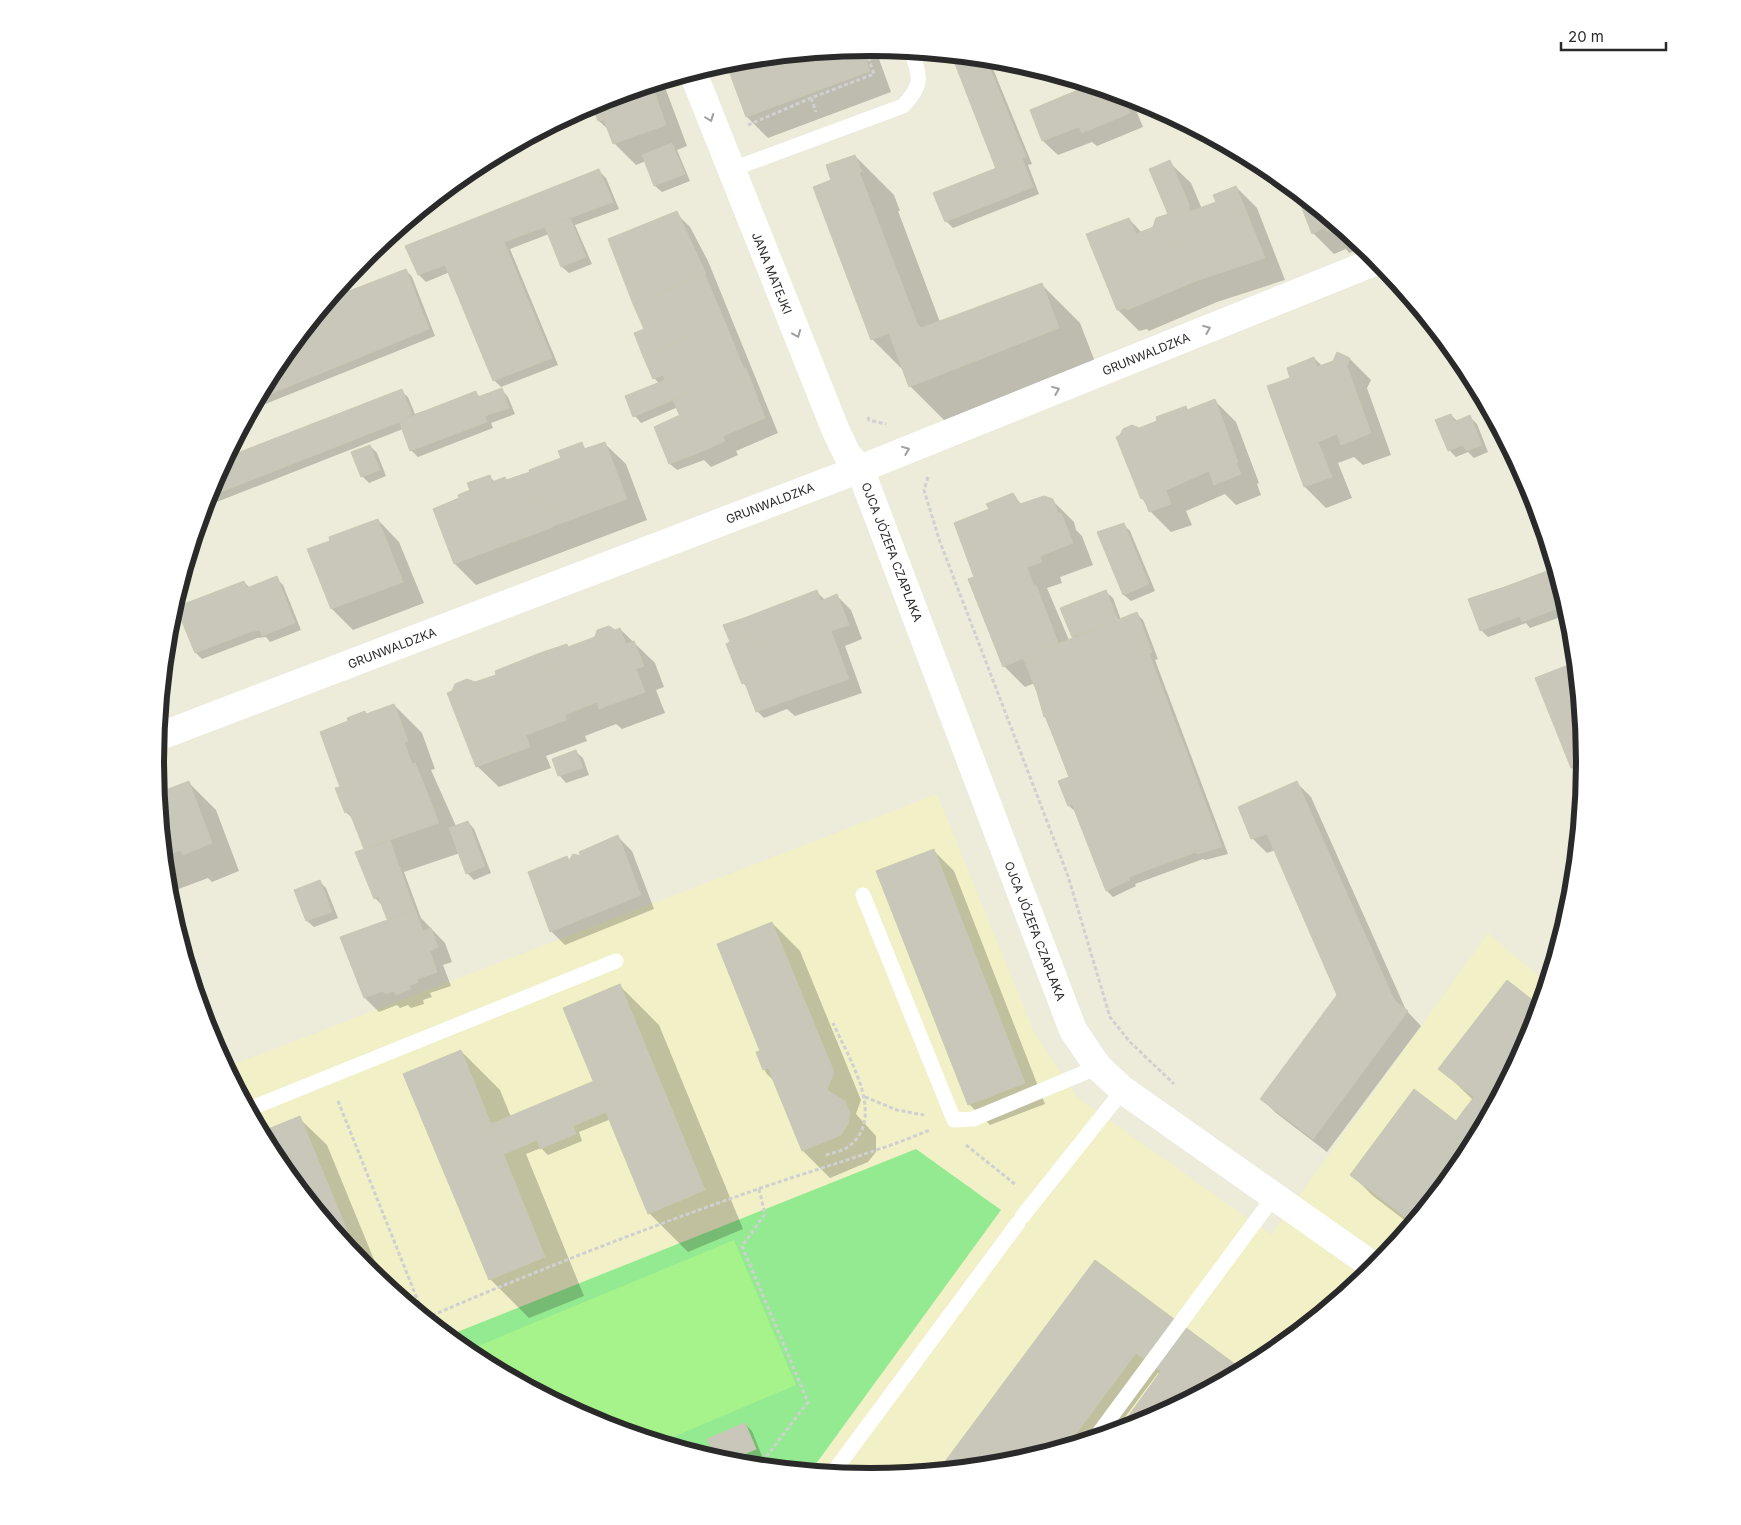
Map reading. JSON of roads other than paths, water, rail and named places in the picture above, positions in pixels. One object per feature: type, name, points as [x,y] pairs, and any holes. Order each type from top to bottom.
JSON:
[{"type":"street","name":"JANA MATEJKI","points":[[695,78],[730,170],[836,430],[847,454],[860,469]]},
{"type":"street","name":"GRUNWALDZKA","points":[[165,734],[860,469],[1370,263]]},
{"type":"street","name":"OJCA JÓZEFA CZAPLAKA","points":[[860,469],[1073,1030],[1098,1068],[1123,1090],[1275,1195],[1369,1263]]},
{"type":"lane","points":[[730,170],[903,106],[916,93],[920,74],[913,58]]},
{"type":"lane","points":[[863,895],[954,1120],[973,1119],[1098,1068]]},
{"type":"lane","points":[[254,1107],[616,961]]},
{"type":"lane","points":[[837,1468],[1034,1201],[1123,1090]]},
{"type":"lane","points":[[1101,1430],[1275,1195]]}]
